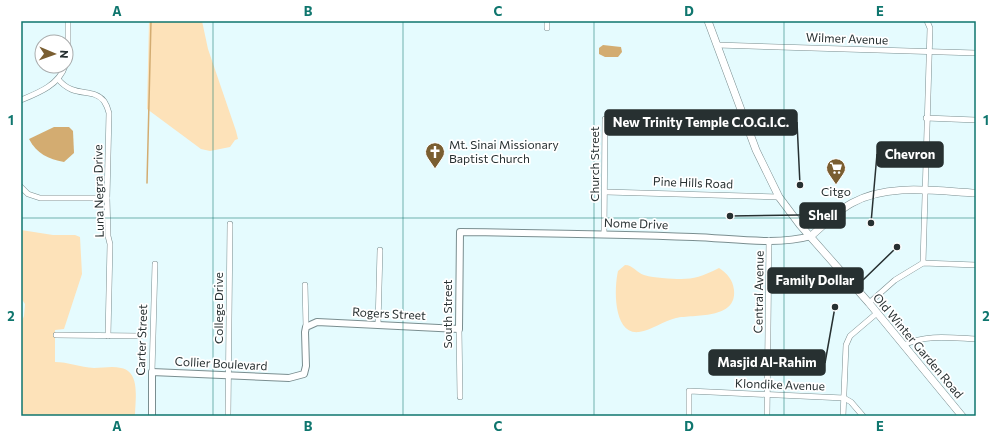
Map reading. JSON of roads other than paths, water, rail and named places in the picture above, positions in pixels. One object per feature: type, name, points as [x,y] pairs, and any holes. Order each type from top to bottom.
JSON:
[{"type":"main road","name":"Old Winter Garden Road","points":[[708,21],[758,155],[779,197],[800,225],[869,303],[962,416]]},
{"type":"main road","points":[[811,236],[852,203],[888,192],[925,191],[976,193]]},
{"type":"street","points":[[68,21],[68,34]]},
{"type":"street","points":[[547,21],[547,28]]},
{"type":"street","points":[[923,263],[926,118],[930,28],[927,21]]},
{"type":"street","name":"Wilmer Avenue","points":[[717,45],[976,53]]},
{"type":"street","points":[[21,100],[44,90],[58,79],[61,74]]},
{"type":"street","name":"Luna Negra Drive","points":[[58,79],[64,87],[73,91],[96,95],[104,101],[109,113],[107,198],[108,236],[110,244],[108,336]]},
{"type":"street","points":[[926,118],[976,120]]},
{"type":"street","name":"Church Street","points":[[604,234],[606,192],[605,119]]},
{"type":"street","points":[[21,187],[28,194],[40,198],[107,198]]},
{"type":"street","name":"Pine Hills Road","points":[[606,192],[779,197]]},
{"type":"street","name":"College Drive","points":[[228,416],[230,224]]},
{"type":"street","name":"Nome Drive","points":[[460,232],[604,234],[769,240],[802,239],[811,236]]},
{"type":"street","name":"South Street","points":[[460,232],[460,397]]},
{"type":"street","name":"Central Avenue","points":[[767,416],[769,240]]},
{"type":"street","points":[[378,325],[380,250]]},
{"type":"street","points":[[869,303],[895,280],[923,263],[976,265]]},
{"type":"street","name":"Carter Street","points":[[152,416],[155,264]]},
{"type":"street","points":[[305,285],[306,327]]},
{"type":"street","points":[[843,416],[846,345],[850,336],[877,313]]},
{"type":"street","name":"Rogers Street","points":[[306,327],[318,322],[459,329]]},
{"type":"street","name":"Collier Boulevard","points":[[152,372],[290,378],[304,374],[306,366],[306,327]]},
{"type":"street","points":[[56,335],[140,336]]},
{"type":"street","points":[[904,345],[912,341],[929,338],[976,339]]},
{"type":"street","name":"Klondike Avenue","points":[[689,416],[690,391],[844,398]]},
{"type":"street","points":[[844,398],[851,402],[863,416]]},
{"type":"waterway","points":[[147,183],[151,21]]},
{"type":"place","name":"Mt. Sinai Missionary Baptist Church","points":[[435,169]]},
{"type":"place","name":"New Trinity Temple C.O.G.I.C.","points":[[800,185]]},
{"type":"place","name":"Citgo","points":[[836,185]]},
{"type":"place","name":"Shell","points":[[730,216]]},
{"type":"place","name":"Chevron","points":[[871,223]]},
{"type":"place","name":"Family Dollar","points":[[897,247]]},
{"type":"place","name":"Masjid Al-Rahim","points":[[835,307]]}]
